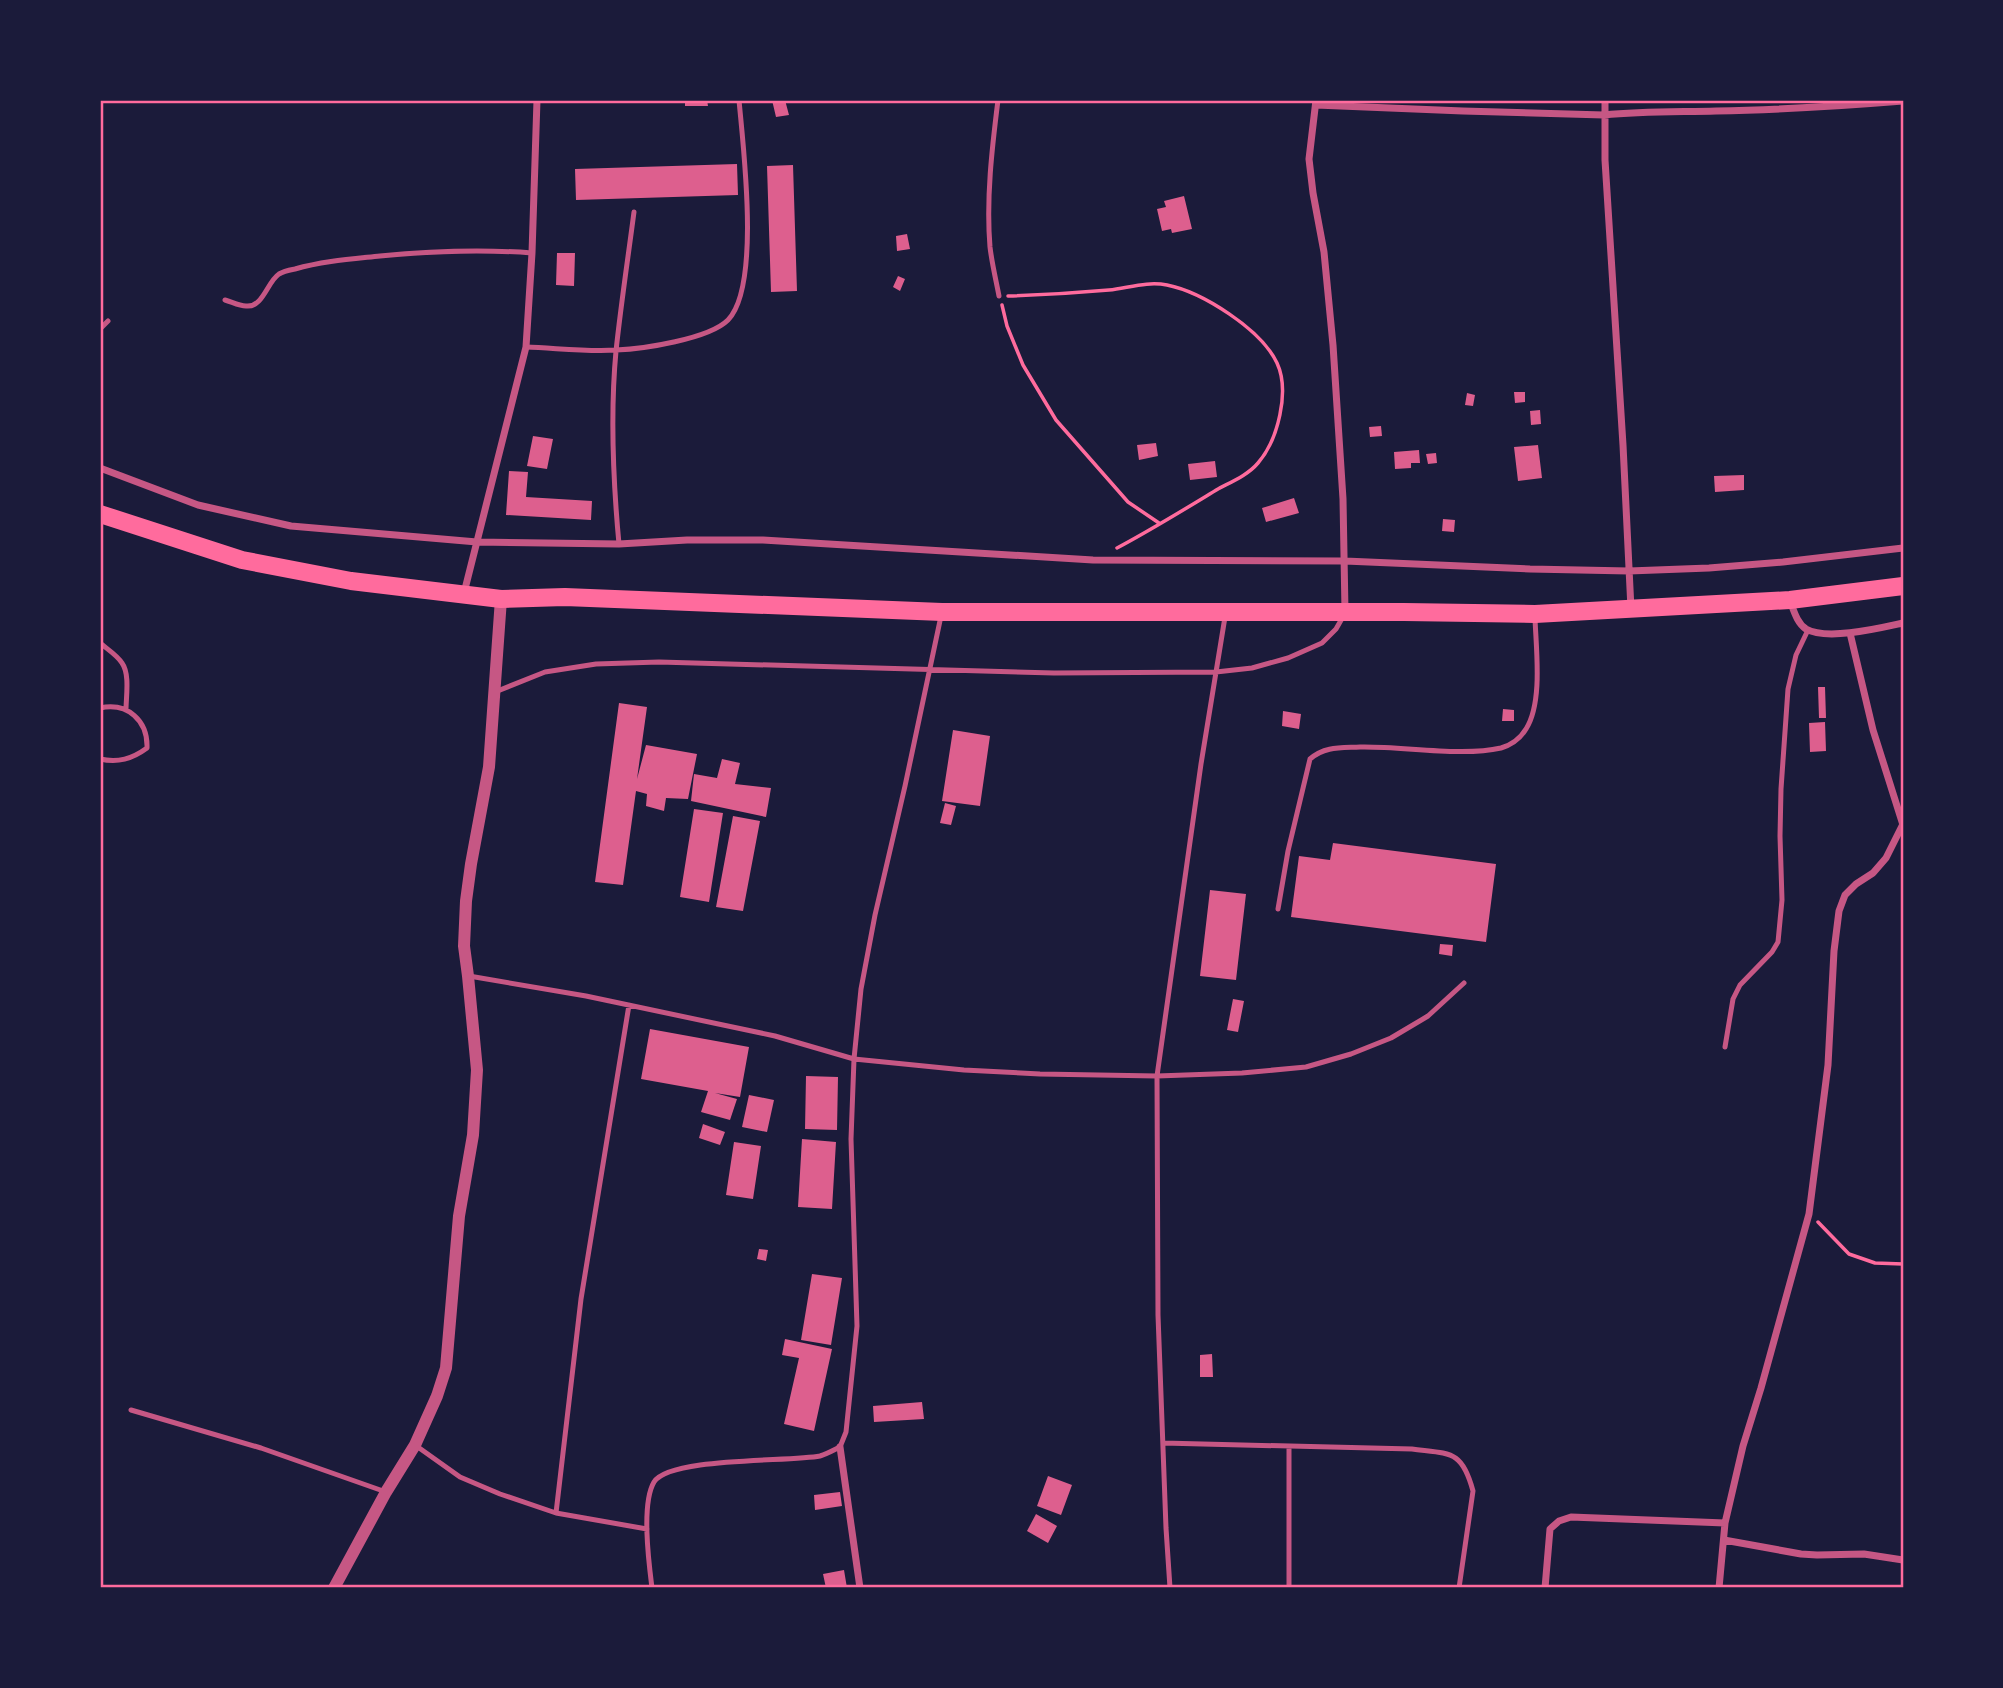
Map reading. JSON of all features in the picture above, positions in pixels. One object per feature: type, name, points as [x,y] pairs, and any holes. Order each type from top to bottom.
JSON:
[{"type":"highway","points":[[100,514],[242,560],[351,581],[501,599],[565,597],[942,612],[1535,614],[1790,600],[1903,586]]},
{"type":"street","points":[[464,594],[526,347],[537,100]]},
{"type":"street","points":[[1605,100],[1605,160],[1631,609]]},
{"type":"street","points":[[1345,612],[1343,499],[1333,345],[1324,252],[1309,159],[1316,102],[1604,115],[1903,101]]},
{"type":"street","points":[[100,468],[198,505],[291,526],[477,542],[619,544],[687,540],[763,540],[1093,560],[1345,561],[1629,571],[1783,562],[1903,548]]},
{"type":"street","points":[[334,1588],[415,1445],[437,1396],[446,1368],[459,1216],[473,1135],[477,1070],[464,946],[466,901],[489,767],[501,599]]},
{"type":"street","points":[[1790,600],[1795,614],[1808,630],[1850,633],[1903,623]]},
{"type":"street","points":[[1719,1588],[1725,1522],[1809,1213],[1828,1065],[1834,951],[1839,911],[1845,895],[1873,873],[1886,858],[1903,824],[1874,730],[1850,633]]},
{"type":"street","points":[[840,1447],[860,1588]]},
{"type":"street","points":[[1545,1588],[1550,1530],[1559,1521],[1571,1517],[1725,1522]]},
{"type":"street","points":[[1724,1540],[1801,1554],[1864,1553],[1903,1560]]},
{"type":"lane","points":[[526,347],[616,350],[690,338],[710,331],[728,320],[742,289],[746,258],[747,220],[739,100]]},
{"type":"lane","points":[[998,100],[993,143],[990,248],[999,296]]},
{"type":"lane","points":[[619,544],[613,449],[616,350],[634,212]]},
{"type":"lane","points":[[225,300],[247,306],[254,305],[279,274],[331,261],[433,251],[493,250],[532,253]]},
{"type":"lane","points":[[100,329],[108,321]]},
{"type":"lane","points":[[652,1588],[647,1530],[649,1498],[654,1483],[662,1475],[674,1469],[821,1456],[840,1447],[846,1432],[857,1326],[851,1139],[854,1059],[861,989],[942,612]]},
{"type":"lane","points":[[1170,1588],[1157,1315],[1157,1076],[1225,612]]},
{"type":"lane","points":[[494,692],[545,672],[596,664],[659,662],[1054,673],[1216,673],[1287,658],[1322,643],[1336,629],[1345,612]]},
{"type":"lane","points":[[1278,909],[1293,828],[1310,759],[1320,750],[1336,748],[1465,751],[1503,747],[1519,739],[1528,727],[1535,704],[1535,614]]},
{"type":"lane","points":[[1725,1047],[1736,992],[1778,942],[1783,900],[1781,801],[1788,689],[1796,655],[1808,630]]},
{"type":"lane","points":[[100,643],[126,670],[126,710]]},
{"type":"lane","points":[[100,708],[106,706],[126,710],[140,719],[147,736],[146,748],[135,757],[112,761],[100,759]]},
{"type":"lane","points":[[468,976],[586,996],[775,1035],[854,1059],[1040,1074],[1157,1076],[1242,1073],[1306,1067],[1351,1054],[1391,1038],[1427,1016],[1464,983]]},
{"type":"lane","points":[[556,1513],[581,1299],[629,1005]]},
{"type":"lane","points":[[131,1410],[261,1448],[386,1492]]},
{"type":"lane","points":[[1163,1443],[1412,1449],[1448,1454],[1462,1462],[1473,1491],[1459,1588]]},
{"type":"lane","points":[[415,1445],[460,1476],[500,1494],[556,1513],[647,1530]]},
{"type":"lane","points":[[1289,1447],[1289,1588]]},
{"type":"path","points":[[1093,560],[1199,501],[1258,463],[1276,431],[1280,416],[1282,385],[1278,365],[1270,350],[1220,306],[1165,285],[1139,284],[1077,293],[999,296],[1007,326],[1023,365],[1056,420],[1128,502],[1159,523]]},
{"type":"path","points":[[1809,1213],[1849,1254],[1875,1263],[1903,1264]]},
{"type":"building","points":[[685,100],[707,100],[708,106],[685,106]]},
{"type":"building","points":[[772,100],[785,100],[789,115],[776,117]]},
{"type":"building","points":[[737,164],[738,195],[576,200],[575,169]]},
{"type":"building","points":[[793,165],[797,291],[771,292],[767,166]]},
{"type":"building","points":[[1184,196],[1192,229],[1172,233],[1171,229],[1162,231],[1157,209],[1166,207],[1164,201]]},
{"type":"building","points":[[907,234],[910,249],[897,251],[896,236]]},
{"type":"building","points":[[557,253],[575,253],[574,286],[556,285]]},
{"type":"building","points":[[898,276],[905,279],[900,291],[893,287]]},
{"type":"building","points":[[1514,392],[1525,392],[1525,402],[1515,403]]},
{"type":"building","points":[[1467,393],[1475,395],[1473,406],[1465,405]]},
{"type":"building","points":[[1540,410],[1541,424],[1531,425],[1530,411]]},
{"type":"building","points":[[1381,426],[1382,436],[1370,437],[1369,427]]},
{"type":"building","points":[[533,436],[553,439],[547,469],[527,466]]},
{"type":"building","points":[[1156,443],[1158,456],[1139,460],[1137,445]]},
{"type":"building","points":[[1538,445],[1542,478],[1518,481],[1514,447]]},
{"type":"building","points":[[1419,450],[1420,463],[1411,463],[1411,468],[1395,469],[1394,452]]},
{"type":"building","points":[[1436,453],[1437,463],[1428,464],[1426,454]]},
{"type":"building","points":[[1215,461],[1217,477],[1190,480],[1188,464]]},
{"type":"building","points":[[509,471],[528,472],[526,497],[592,501],[591,520],[506,515]]},
{"type":"building","points":[[1744,475],[1744,490],[1715,492],[1714,476]]},
{"type":"building","points":[[1294,498],[1299,513],[1266,522],[1262,508]]},
{"type":"building","points":[[1443,519],[1455,520],[1454,532],[1442,531]]},
{"type":"building","points":[[1818,687],[1825,687],[1826,718],[1819,718]]},
{"type":"building","points":[[619,703],[647,707],[637,779],[646,745],[697,754],[688,799],[666,798],[664,811],[646,806],[647,794],[636,791],[623,885],[595,882]]},
{"type":"building","points":[[1503,709],[1514,710],[1514,721],[1502,721]]},
{"type":"building","points":[[1283,711],[1301,714],[1299,729],[1282,726]]},
{"type":"building","points":[[1825,722],[1826,751],[1810,752],[1809,723]]},
{"type":"building","points":[[953,730],[990,736],[980,806],[942,801]]},
{"type":"building","points":[[722,759],[740,763],[735,784],[771,788],[766,817],[691,801],[694,774],[717,778]]},
{"type":"building","points":[[945,803],[956,806],[951,825],[940,823]]},
{"type":"building","points":[[694,809],[723,813],[709,902],[680,897]]},
{"type":"building","points":[[733,816],[760,821],[743,911],[716,907]]},
{"type":"building","points":[[1333,843],[1496,864],[1486,942],[1291,917],[1299,856],[1330,860]]},
{"type":"building","points":[[1210,890],[1246,894],[1236,980],[1200,976]]},
{"type":"building","points":[[1440,944],[1453,945],[1452,956],[1439,954]]},
{"type":"building","points":[[1233,999],[1244,1001],[1238,1032],[1227,1030]]},
{"type":"building","points":[[650,1029],[749,1047],[740,1097],[715,1093],[737,1099],[730,1120],[701,1112],[708,1091],[641,1079]]},
{"type":"building","points":[[806,1076],[838,1077],[837,1130],[805,1129]]},
{"type":"building","points":[[749,1095],[774,1100],[767,1132],[742,1127]]},
{"type":"building","points":[[703,1124],[725,1132],[720,1145],[699,1138]]},
{"type":"building","points":[[802,1139],[836,1142],[832,1209],[798,1207]]},
{"type":"building","points":[[734,1142],[761,1146],[753,1199],[726,1195]]},
{"type":"building","points":[[759,1249],[768,1250],[766,1261],[757,1259]]},
{"type":"building","points":[[812,1274],[842,1278],[831,1345],[801,1340]]},
{"type":"building","points":[[785,1339],[832,1349],[814,1431],[784,1424],[799,1358],[782,1355]]},
{"type":"building","points":[[1212,1354],[1213,1377],[1200,1377],[1200,1355]]},
{"type":"building","points":[[922,1402],[924,1419],[874,1422],[873,1406]]},
{"type":"building","points":[[1048,1476],[1072,1485],[1061,1515],[1037,1506]]},
{"type":"building","points":[[840,1492],[842,1506],[815,1510],[814,1495]]},
{"type":"building","points":[[1036,1514],[1057,1526],[1048,1543],[1027,1531]]},
{"type":"building","points":[[844,1570],[847,1588],[826,1588],[823,1574]]}]
